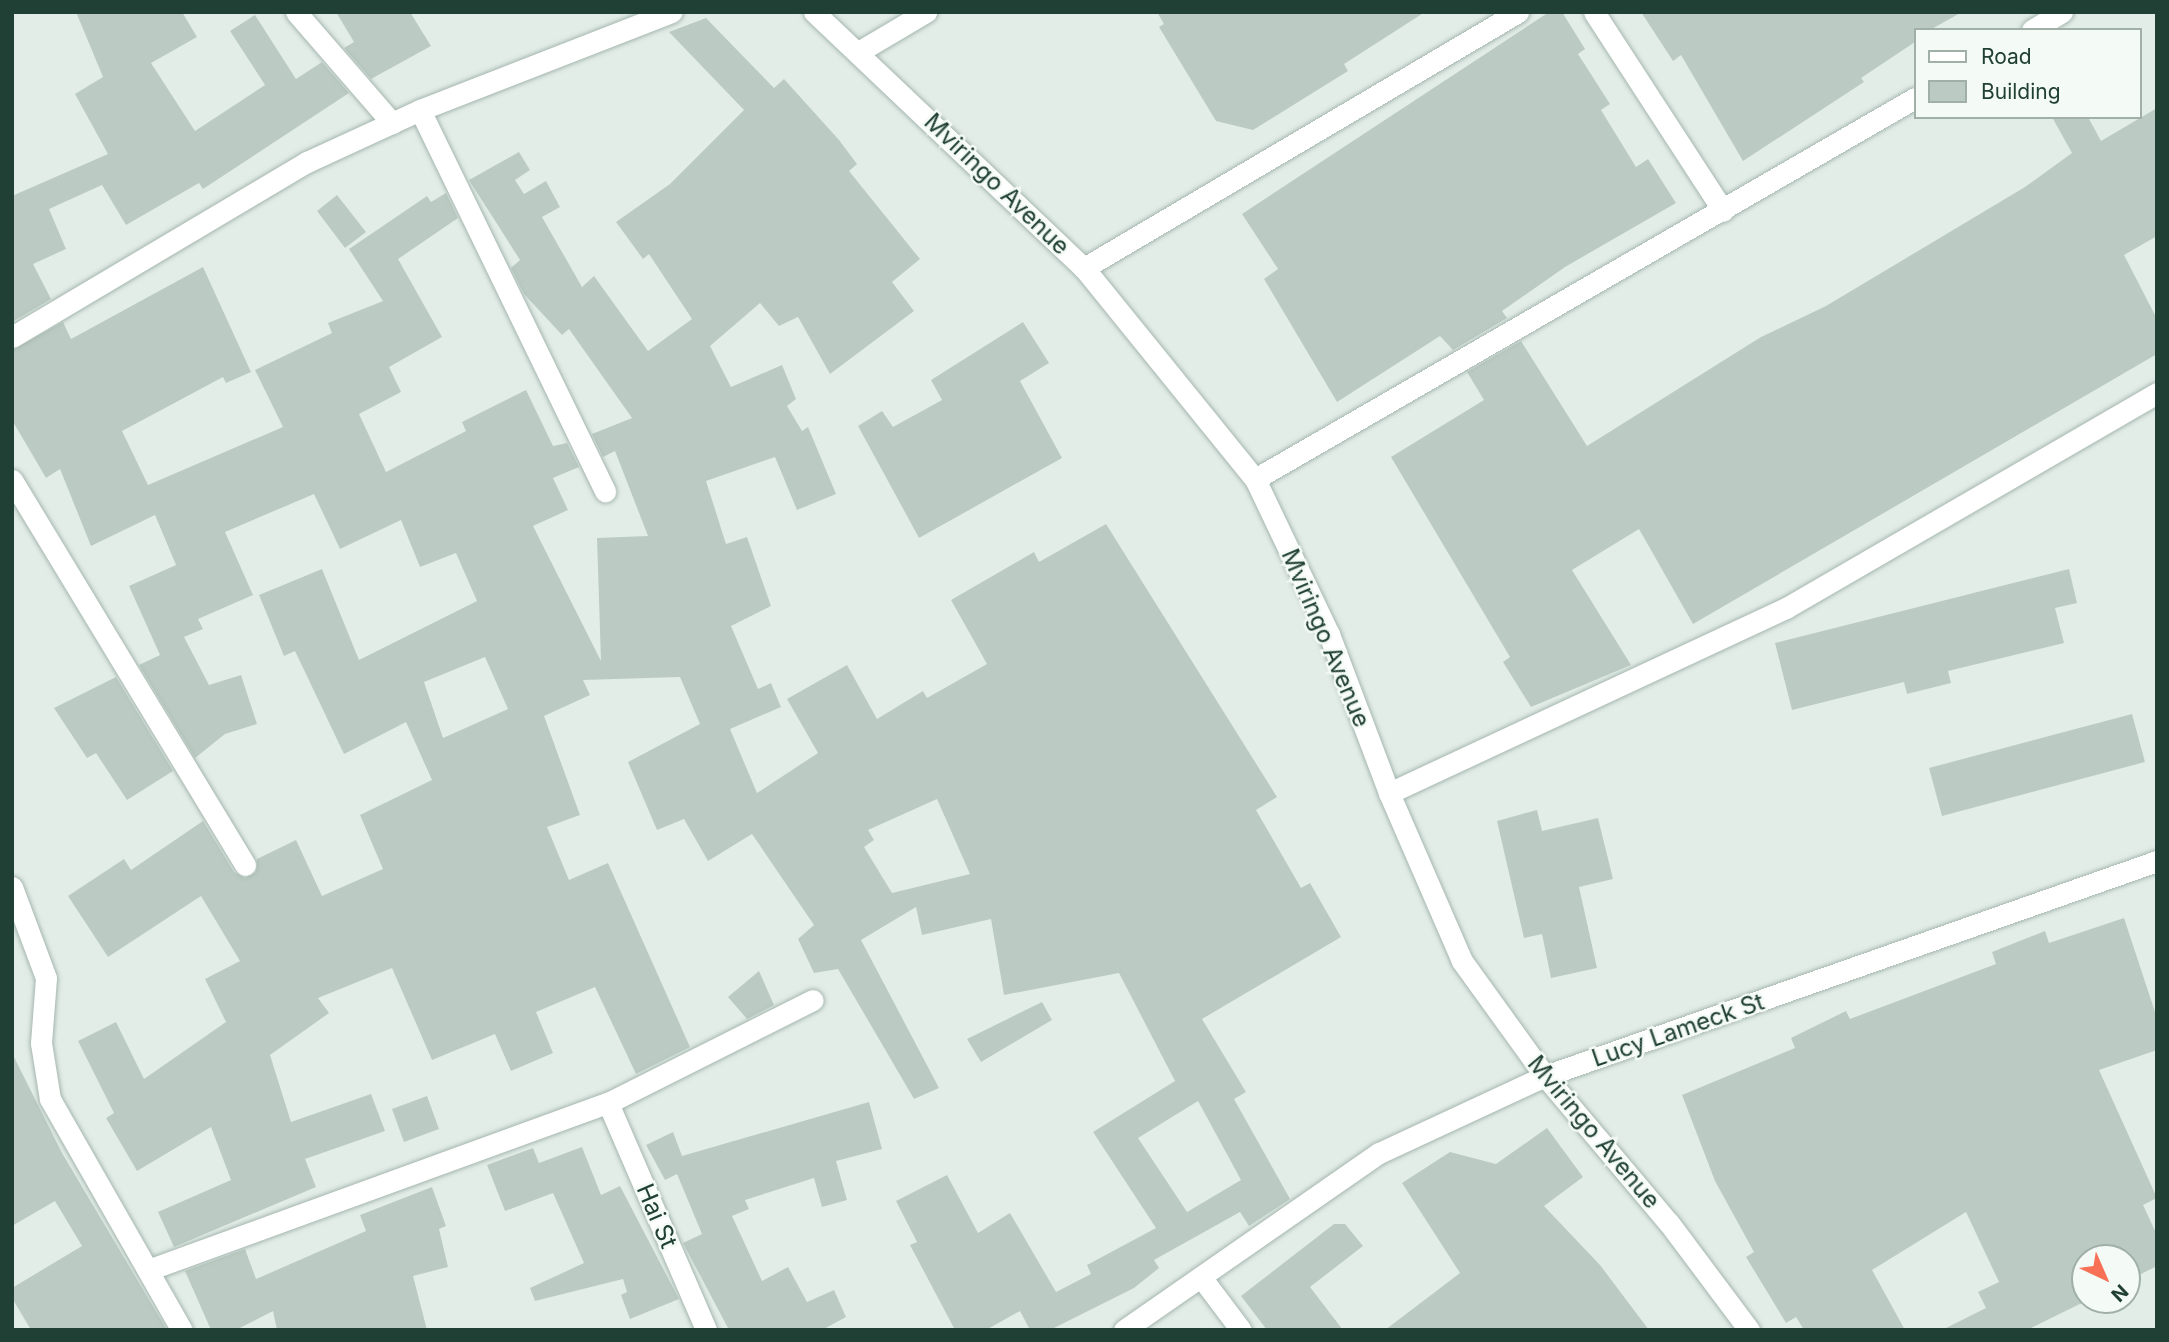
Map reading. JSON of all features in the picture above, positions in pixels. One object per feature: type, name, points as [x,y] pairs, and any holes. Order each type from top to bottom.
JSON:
[{"type":"street","points":[[296,12],[392,123]]},
{"type":"street","points":[[12,337],[307,162],[420,110],[672,12]]},
{"type":"street","name":"Mviringo Avenue","points":[[814,12],[860,51],[1084,268],[1255,479],[1329,634],[1389,793],[1462,961],[1545,1076],[1669,1223],[1749,1330]]},
{"type":"street","points":[[860,51],[926,12]]},
{"type":"street","points":[[1084,268],[1518,12]]},
{"type":"street","points":[[1594,12],[1723,211]]},
{"type":"street","points":[[2035,28],[2062,12]]},
{"type":"street","points":[[1255,479],[1913,99]]},
{"type":"street","points":[[420,110],[605,491]]},
{"type":"street","points":[[1389,793],[1786,608],[2157,393]]},
{"type":"street","points":[[12,480],[245,865]]},
{"type":"street","name":"Lucy Lameck St","points":[[1124,1330],[1378,1153],[1545,1076],[2157,861]]},
{"type":"street","points":[[12,887],[46,978],[41,1043],[50,1099],[182,1330]]},
{"type":"street","points":[[148,1270],[608,1103],[813,1000]]},
{"type":"street","name":"Hai St","points":[[608,1103],[706,1330]]},
{"type":"street","points":[[1201,1277],[1241,1330]]},
{"type":"building","points":[[76,12],[182,12],[197,37],[151,63],[195,131],[265,85],[230,31],[255,15],[296,79],[322,62],[349,93],[203,189],[199,183],[126,225],[102,185],[49,209],[66,249],[33,264],[51,299],[12,322],[12,196],[108,154],[75,94],[103,77]]},
{"type":"building","points":[[336,12],[410,12],[431,46],[371,79],[344,48],[354,42]]},
{"type":"building","points":[[1157,12],[1425,12],[1344,64],[1348,71],[1253,130],[1216,121],[1159,27],[1164,24]]},
{"type":"building","points":[[1549,12],[1562,12],[1585,49],[1578,54],[1610,104],[1601,110],[1636,167],[1648,159],[1676,203],[1565,267],[1502,311],[1507,318],[1453,350],[1440,336],[1337,402],[1264,279],[1278,269],[1242,214]]},
{"type":"building","points":[[1641,12],[1962,12],[1934,28],[1913,28],[1913,43],[1861,78],[1864,82],[1743,161],[1681,55],[1673,61]]},
{"type":"building","points":[[706,18],[774,88],[784,79],[839,140],[857,164],[849,171],[920,259],[892,282],[914,311],[830,374],[798,317],[779,326],[760,303],[710,346],[731,387],[782,365],[796,399],[787,406],[802,431],[808,427],[836,494],[797,510],[775,457],[706,481],[726,544],[747,537],[771,606],[731,626],[758,689],[771,683],[781,707],[730,729],[757,793],[818,753],[787,699],[847,665],[877,719],[923,691],[927,698],[987,664],[951,600],[1034,552],[1039,562],[1106,524],[1277,797],[1256,810],[1301,888],[1310,883],[1341,937],[1202,1019],[1246,1092],[1234,1099],[1290,1199],[1249,1226],[1240,1212],[1154,1260],[1159,1268],[1134,1288],[1050,1330],[1030,1330],[1020,1311],[986,1330],[955,1330],[910,1245],[917,1242],[896,1201],[947,1175],[978,1233],[1010,1213],[1056,1292],[1091,1274],[1087,1265],[1156,1228],[1093,1132],[1175,1081],[1119,973],[1004,995],[991,919],[922,935],[916,907],[861,940],[939,1088],[914,1099],[838,969],[814,973],[798,939],[814,925],[752,834],[708,861],[684,819],[657,830],[628,762],[700,724],[680,677],[583,680],[590,695],[544,716],[580,815],[547,827],[569,880],[608,863],[690,1047],[636,1074],[595,987],[536,1012],[553,1053],[511,1071],[495,1034],[432,1060],[392,968],[318,998],[329,1013],[270,1055],[291,1122],[371,1094],[385,1131],[305,1159],[316,1187],[174,1247],[158,1212],[231,1180],[211,1127],[137,1171],[106,1118],[114,1113],[78,1041],[116,1022],[144,1079],[226,1022],[205,979],[240,961],[201,896],[108,957],[68,896],[124,859],[131,870],[203,821],[234,872],[245,878],[256,872],[257,859],[296,840],[322,896],[383,869],[360,815],[432,780],[406,722],[344,754],[295,651],[284,656],[259,595],[322,569],[359,660],[477,601],[456,553],[420,567],[401,520],[340,549],[314,494],[225,532],[253,595],[198,619],[203,629],[184,637],[209,685],[241,675],[257,724],[225,734],[195,758],[139,665],[160,655],[129,586],[176,565],[155,515],[91,546],[60,469],[46,478],[12,420],[12,350],[63,322],[71,339],[203,267],[251,372],[226,383],[223,377],[122,431],[148,485],[283,427],[255,370],[332,333],[328,323],[383,301],[349,249],[427,196],[431,202],[446,193],[458,218],[398,259],[442,337],[389,367],[401,392],[359,414],[386,472],[466,431],[462,422],[526,390],[553,446],[567,443],[579,467],[553,478],[568,510],[533,526],[601,661],[597,538],[648,536],[615,451],[603,457],[592,434],[632,418],[569,329],[562,335],[524,294],[511,268],[520,260],[469,180],[519,152],[530,170],[515,180],[524,194],[546,181],[560,207],[542,217],[582,287],[594,276],[648,351],[692,319],[649,254],[643,259],[616,222],[670,184],[744,110],[669,32]],"holes":[[[485,657],[508,709],[443,738],[424,682]],[[937,799],[970,874],[892,893],[864,847],[874,840],[868,830]],[[1198,1101],[1241,1180],[1187,1212],[1138,1138]]]},
{"type":"building","points":[[2157,108],[2157,236],[2124,255],[2157,319],[2157,354],[1693,624],[1639,529],[1572,570],[1631,665],[1531,707],[1503,662],[1510,657],[1391,457],[1484,400],[1467,372],[1521,341],[1587,446],[1761,337],[1826,306],[2025,187],[2072,153],[2053,119],[2089,119],[2101,141]]},
{"type":"building","points":[[337,195],[366,232],[345,248],[317,211]]},
{"type":"building","points":[[1023,322],[1049,363],[1020,381],[1062,458],[919,538],[858,426],[882,411],[893,427],[942,400],[931,380]]},
{"type":"building","points":[[2069,569],[2077,603],[2055,608],[2064,643],[1948,671],[1951,683],[1907,694],[1904,682],[1792,710],[1775,643]]},
{"type":"building","points":[[116,677],[173,771],[127,800],[96,753],[87,758],[54,708]]},
{"type":"building","points":[[2132,714],[2145,762],[1942,816],[1929,768]]},
{"type":"building","points":[[1537,810],[1542,831],[1598,818],[1613,879],[1579,887],[1597,968],[1551,978],[1542,934],[1524,938],[1497,821]]},
{"type":"building","points":[[2124,918],[2157,1018],[2157,1050],[2099,1070],[2157,1198],[2143,1205],[2157,1235],[2157,1266],[2141,1274],[2141,1244],[2071,1244],[2071,1308],[2027,1330],[1942,1330],[1986,1308],[1978,1292],[1999,1282],[1966,1212],[1872,1270],[1905,1330],[1804,1330],[1796,1317],[1786,1323],[1746,1257],[1754,1252],[1715,1181],[1682,1095],[1795,1048],[1791,1038],[1846,1011],[1850,1019],[1996,964],[1992,952],[2045,931],[2049,943]]},
{"type":"building","points":[[759,971],[774,1005],[747,1019],[728,997]]},
{"type":"building","points":[[1042,1002],[1052,1020],[981,1062],[967,1039]]},
{"type":"building","points":[[12,1053],[62,1153],[167,1330],[31,1330],[12,1298],[12,1288],[82,1246],[55,1201],[12,1226]]},
{"type":"building","points":[[427,1096],[439,1129],[404,1142],[392,1109]]},
{"type":"building","points":[[869,1102],[882,1149],[836,1161],[847,1200],[822,1207],[814,1178],[745,1200],[749,1209],[732,1216],[762,1281],[788,1267],[807,1302],[834,1290],[846,1317],[822,1330],[729,1330],[683,1243],[702,1234],[677,1174],[665,1180],[646,1145],[673,1132],[682,1156]]},
{"type":"building","points":[[1547,1128],[1583,1177],[1544,1206],[1600,1265],[1649,1330],[1385,1330],[1460,1273],[1402,1183],[1450,1152],[1496,1164]]},
{"type":"building","points":[[582,1147],[601,1195],[620,1186],[679,1299],[630,1319],[621,1295],[627,1292],[623,1279],[535,1301],[530,1288],[584,1263],[553,1193],[505,1211],[487,1165],[533,1148],[539,1163]]},
{"type":"building","points":[[432,1187],[446,1226],[439,1229],[448,1267],[413,1276],[427,1330],[277,1330],[273,1311],[236,1330],[211,1330],[185,1271],[245,1249],[256,1279],[366,1231],[360,1215]]},
{"type":"building","points":[[1334,1224],[1345,1224],[1363,1246],[1310,1287],[1343,1330],[1267,1330],[1241,1296]]}]
